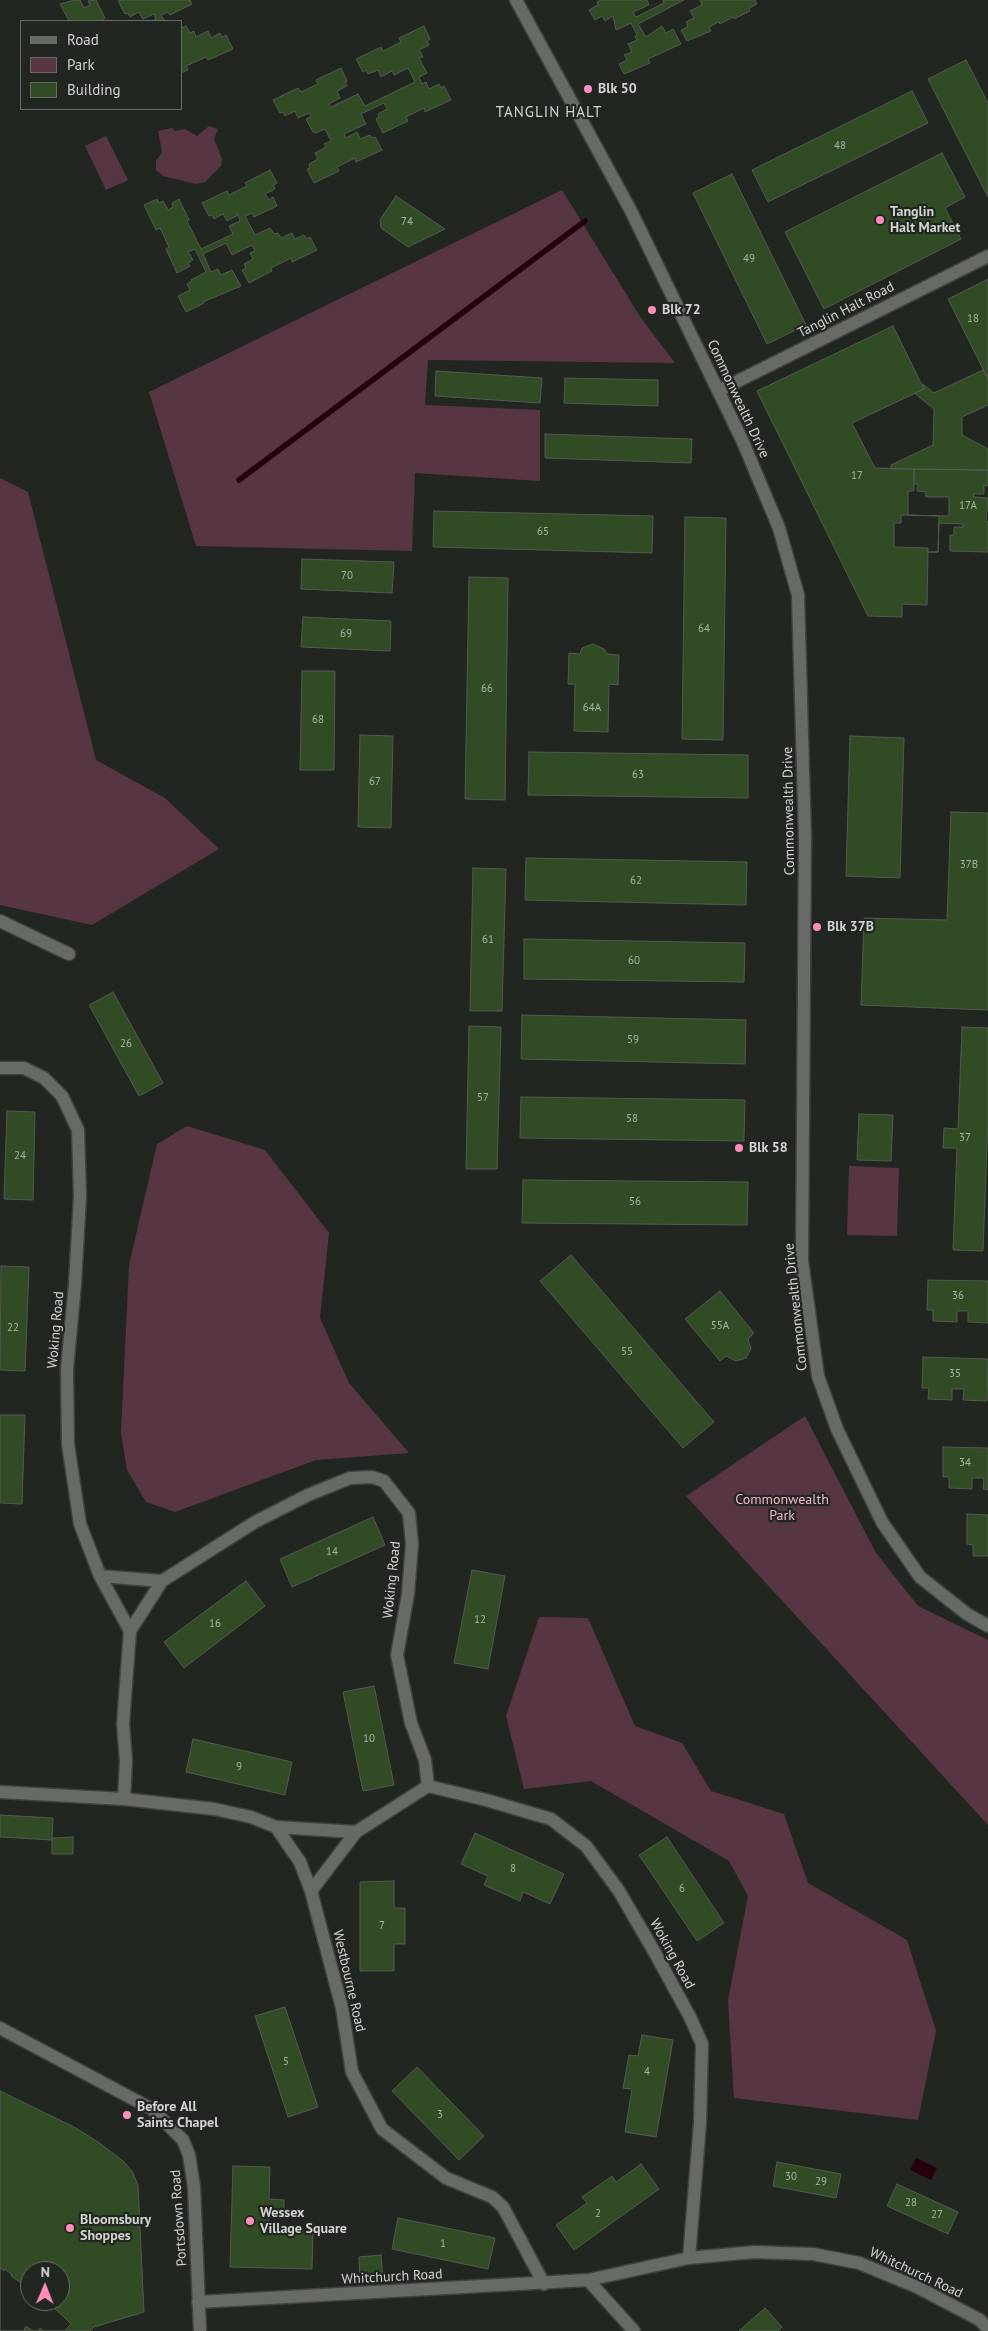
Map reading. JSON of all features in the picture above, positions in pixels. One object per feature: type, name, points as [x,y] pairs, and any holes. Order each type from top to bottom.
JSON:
[{"type":"street","name":"Commonwealth Drive","points":[[516,0],[631,211],[743,442],[779,528],[798,594],[805,838],[802,1261],[818,1376],[837,1429],[888,1530],[920,1576],[967,1614],[988,1626]]},
{"type":"street","name":"Tanglin Halt Road","points":[[718,391],[988,256]]},
{"type":"street","points":[[0,921],[69,954]]},
{"type":"street","name":"Woking Road","points":[[0,1068],[24,1068],[44,1078],[62,1096],[78,1130],[80,1196],[75,1284],[67,1369],[68,1444],[80,1524],[100,1576]]},
{"type":"street","name":"Woking Road","points":[[130,1631],[162,1581],[255,1522],[308,1495],[350,1478],[372,1477],[384,1481],[409,1513],[412,1544],[411,1564],[408,1594],[397,1655],[411,1723],[425,1760],[428,1786],[486,1800],[551,1819],[586,1846],[619,1891],[690,2016],[702,2044],[700,2123],[689,2258]]},
{"type":"street","points":[[100,1576],[162,1581]]},
{"type":"street","points":[[100,1576],[130,1631],[123,1724],[126,1761],[124,1799]]},
{"type":"street","points":[[312,1891],[356,1832],[428,1786]]},
{"type":"street","points":[[0,1792],[124,1799],[214,1809],[250,1817],[276,1827],[356,1832]]},
{"type":"street","name":"Westbourne Road","points":[[276,1827],[300,1862],[312,1891],[342,2008],[352,2072],[382,2129],[446,2178],[492,2197],[503,2207],[544,2284]]},
{"type":"street","name":"Portsdown Road","points":[[0,2028],[152,2109],[183,2140],[189,2155],[194,2187],[200,2331]]},
{"type":"street","name":"Whitchurch Road","points":[[198,2302],[544,2284],[588,2280],[689,2258],[754,2252],[813,2254],[859,2263],[917,2287],[980,2320],[988,2329]]},
{"type":"street","points":[[588,2280],[634,2331]]},
{"type":"green space","points":[[209,126],[218,129],[214,139],[222,159],[221,166],[205,182],[196,184],[163,176],[156,170],[156,161],[162,152],[158,131],[172,128],[175,131],[185,129],[197,136]]},
{"type":"green space","points":[[106,136],[128,180],[106,190],[85,146]]},
{"type":"green space","points":[[562,190],[641,318],[675,363],[428,360],[425,405],[540,410],[540,481],[415,473],[412,551],[196,546],[149,392]]},
{"type":"green space","points":[[0,478],[28,492],[96,760],[165,798],[219,849],[92,925],[0,905]]},
{"type":"green space","points":[[187,1126],[265,1150],[329,1233],[320,1318],[349,1383],[409,1453],[316,1460],[175,1512],[146,1502],[127,1470],[121,1433],[129,1265],[157,1144]]},
{"type":"green space","points":[[849,1166],[899,1168],[897,1236],[847,1235]]},
{"type":"green space","name":"Commonwealth Park","points":[[805,1416],[876,1553],[918,1606],[988,1640],[988,1825],[686,1496]]},
{"type":"green space","points":[[539,1617],[588,1618],[635,1726],[682,1743],[711,1791],[784,1814],[808,1883],[907,1940],[936,2031],[918,2120],[734,2098],[728,2000],[748,1896],[729,1861],[591,1781],[524,1789],[506,1716]]},
{"type":"shaded area","points":[[916,2158],[937,2168],[931,2180],[910,2170]]},
{"type":"building","points":[[80,0],[84,8],[90,5],[88,1],[96,0],[105,18],[102,20],[68,20],[60,4]]},
{"type":"building","points":[[190,0],[192,4],[170,15],[168,12],[161,15],[164,20],[154,20],[156,19],[154,14],[143,19],[139,12],[130,17],[128,13],[125,14],[118,1]]},
{"type":"building","points":[[601,0],[647,0],[649,5],[633,12],[636,17],[664,3],[663,0],[684,0],[638,24],[646,37],[662,26],[666,33],[673,29],[681,44],[648,59],[650,63],[624,74],[619,64],[627,60],[624,55],[632,52],[628,44],[637,40],[635,36],[637,35],[631,23],[616,30],[613,16],[605,21],[602,16],[595,20],[589,10],[598,5],[597,2]]},
{"type":"building","points":[[700,0],[755,0],[757,4],[749,8],[750,11],[720,24],[719,22],[709,27],[711,31],[687,41],[681,30],[688,27],[686,22],[694,18],[690,11],[702,5]]},
{"type":"building","points":[[186,26],[190,33],[194,31],[196,37],[208,31],[211,38],[220,33],[222,37],[226,35],[233,49],[208,60],[206,57],[186,66],[188,70],[182,73],[182,28]]},
{"type":"building","points":[[424,26],[430,39],[427,41],[429,45],[419,50],[423,57],[419,58],[427,73],[419,77],[422,84],[426,82],[429,89],[439,84],[441,88],[444,86],[451,100],[425,112],[424,108],[406,117],[408,121],[383,133],[376,119],[379,117],[378,114],[387,109],[384,103],[361,114],[366,124],[344,134],[346,138],[357,132],[360,139],[370,135],[372,138],[375,137],[382,150],[356,162],[355,158],[337,167],[339,171],[314,183],[307,169],[310,168],[309,164],[318,159],[315,153],[326,147],[324,144],[331,141],[325,129],[316,133],[313,132],[306,119],[311,117],[309,113],[298,118],[295,111],[285,116],[283,112],[280,113],[273,100],[298,88],[301,92],[318,84],[316,80],[341,68],[347,81],[345,82],[347,86],[337,91],[340,98],[329,104],[331,107],[358,94],[365,106],[415,82],[408,68],[394,75],[392,71],[381,77],[378,70],[368,74],[366,70],[363,72],[356,59],[381,47],[383,51],[401,42],[399,38]]},
{"type":"building","points":[[966,60],[988,103],[988,197],[928,79]]},
{"type":"building","points":[[912,91],[928,123],[768,202],[752,170]]},
{"type":"building","name":"Tanglin Halt Market","points":[[942,153],[965,197],[945,208],[961,239],[824,309],[785,232]]},
{"type":"building","points":[[270,170],[277,183],[273,185],[275,189],[265,194],[269,200],[273,197],[277,206],[254,217],[252,213],[245,216],[255,235],[270,228],[274,234],[278,233],[281,238],[292,233],[295,239],[304,235],[306,239],[310,237],[317,250],[292,262],[291,258],[271,268],[272,271],[249,283],[242,270],[246,268],[244,264],[253,259],[250,253],[255,251],[252,245],[232,255],[226,243],[203,254],[211,272],[218,269],[221,275],[232,270],[241,286],[203,302],[186,312],[178,296],[190,290],[187,284],[191,280],[206,272],[195,249],[188,252],[193,260],[188,263],[190,266],[177,273],[166,249],[169,247],[160,228],[156,230],[144,205],[157,199],[159,203],[163,201],[168,210],[173,207],[172,203],[179,199],[189,220],[187,221],[201,249],[233,234],[229,226],[240,221],[238,215],[227,221],[223,214],[214,219],[212,215],[209,216],[202,203],[227,191],[229,195],[247,186],[245,183]]},
{"type":"building","points":[[732,174],[806,325],[767,344],[693,193]]},
{"type":"building","points":[[396,196],[445,229],[408,247],[381,228],[380,220]]},
{"type":"building","points":[[988,279],[988,379],[948,299]]},
{"type":"building","points":[[893,326],[924,389],[852,423],[875,468],[914,469],[914,491],[908,491],[908,515],[939,516],[938,552],[928,552],[927,605],[902,604],[902,617],[868,616],[757,391]]},
{"type":"building","points":[[983,370],[988,379],[988,405],[962,417],[962,435],[988,449],[988,470],[891,469],[891,465],[933,445],[934,409],[914,393],[924,389],[923,384],[934,393]]},
{"type":"building","points":[[436,371],[542,378],[540,403],[435,396]]},
{"type":"building","points":[[565,378],[658,380],[658,406],[564,403]]},
{"type":"building","points":[[545,434],[692,439],[691,463],[545,458]]},
{"type":"building","points":[[914,469],[988,470],[988,486],[984,485],[984,494],[974,494],[974,497],[988,498],[986,522],[988,522],[988,552],[950,551],[950,535],[954,535],[954,527],[963,527],[963,524],[939,523],[938,552],[928,552],[928,548],[894,547],[894,523],[901,523],[901,515],[949,516],[949,497],[926,497],[926,492],[917,491],[918,484],[914,484]]},
{"type":"building","points":[[434,511],[653,516],[652,553],[433,547]]},
{"type":"building","points":[[685,517],[726,518],[723,740],[682,739]]},
{"type":"building","points":[[302,559],[394,562],[392,593],[301,589]]},
{"type":"building","points":[[469,577],[508,578],[505,800],[465,799]]},
{"type":"building","points":[[303,617],[391,621],[390,651],[301,647]]},
{"type":"building","points":[[593,644],[604,649],[607,654],[619,655],[618,685],[609,684],[608,732],[574,731],[575,684],[568,684],[569,653],[580,654],[582,648]]},
{"type":"building","points":[[302,671],[335,671],[334,770],[300,770]]},
{"type":"building","points":[[360,735],[393,736],[391,828],[358,827]]},
{"type":"building","points":[[850,736],[904,738],[900,878],[846,876]]},
{"type":"building","points":[[529,752],[748,755],[748,798],[528,795]]},
{"type":"building","points":[[951,812],[988,813],[988,1010],[861,1005],[864,918],[947,920]]},
{"type":"building","points":[[526,858],[747,862],[746,905],[525,900]]},
{"type":"building","points":[[473,868],[506,869],[502,1011],[470,1011]]},
{"type":"building","points":[[524,939],[745,943],[744,982],[524,979]]},
{"type":"building","points":[[113,992],[163,1083],[139,1096],[89,1005]]},
{"type":"building","points":[[522,1015],[746,1020],[745,1064],[521,1059]]},
{"type":"building","points":[[469,1026],[501,1027],[497,1169],[466,1169]]},
{"type":"building","points":[[962,1027],[988,1028],[988,1119],[983,1251],[953,1250],[957,1148],[943,1148],[944,1128],[958,1129]]},
{"type":"building","points":[[521,1097],[745,1100],[744,1141],[520,1138]]},
{"type":"building","points":[[7,1111],[35,1112],[33,1200],[4,1199]]},
{"type":"building","points":[[859,1114],[893,1115],[891,1161],[857,1160]]},
{"type":"building","points":[[523,1180],[748,1182],[747,1225],[522,1223]]},
{"type":"building","points":[[571,1255],[714,1422],[683,1448],[540,1281]]},
{"type":"building","points":[[1,1266],[29,1267],[25,1371],[0,1370]]},
{"type":"building","points":[[928,1280],[988,1281],[988,1323],[968,1322],[968,1311],[957,1311],[957,1322],[933,1321],[933,1310],[927,1310]]},
{"type":"building","points":[[720,1291],[754,1333],[748,1339],[751,1349],[746,1358],[736,1361],[726,1356],[720,1361],[685,1319]]},
{"type":"building","points":[[923,1357],[988,1359],[987,1401],[963,1400],[964,1389],[952,1389],[952,1400],[928,1399],[929,1388],[922,1388]]},
{"type":"building","points":[[0,1415],[25,1415],[22,1504],[0,1503]]},
{"type":"building","points":[[943,1447],[988,1448],[988,1490],[983,1489],[984,1478],[972,1478],[972,1489],[949,1488],[949,1477],[943,1477]]},
{"type":"building","points":[[967,1514],[988,1515],[988,1556],[973,1556],[973,1545],[967,1544]]},
{"type":"building","points":[[373,1517],[385,1545],[292,1587],[280,1559]]},
{"type":"building","points":[[472,1570],[505,1576],[488,1669],[454,1663]]},
{"type":"building","points":[[246,1581],[265,1606],[184,1668],[164,1642]]},
{"type":"building","points":[[374,1686],[394,1785],[363,1791],[343,1692]]},
{"type":"building","points":[[193,1739],[292,1762],[285,1795],[186,1772]]},
{"type":"building","points":[[0,1815],[53,1818],[52,1840],[0,1837]]},
{"type":"building","points":[[475,1833],[564,1874],[550,1904],[523,1892],[520,1901],[484,1885],[488,1876],[461,1864]]},
{"type":"building","points":[[73,1837],[73,1854],[52,1854],[52,1838]]},
{"type":"building","points":[[667,1837],[724,1923],[697,1941],[639,1855]]},
{"type":"building","points":[[394,1881],[394,1908],[405,1908],[405,1944],[394,1944],[394,1971],[360,1971],[360,1882]]},
{"type":"building","points":[[285,2007],[318,2107],[288,2117],[255,2016]]},
{"type":"building","points":[[642,2035],[673,2040],[656,2137],[625,2132],[632,2089],[623,2088],[629,2055],[638,2056]]},
{"type":"building","points":[[417,2067],[484,2136],[459,2160],[392,2091]]},
{"type":"building","name":"Bloomsbury Shoppes","points":[[0,2091],[76,2128],[101,2144],[123,2161],[132,2171],[138,2185],[144,2312],[94,2327],[90,2331],[0,2331]]},
{"type":"building","points":[[777,2162],[841,2174],[836,2198],[773,2186]]},
{"type":"building","points":[[641,2164],[659,2189],[574,2250],[556,2225],[587,2203],[582,2197],[612,2176],[616,2182]]},
{"type":"building","name":"Wessex Village Square","points":[[233,2166],[270,2167],[269,2199],[284,2200],[284,2211],[269,2210],[269,2231],[313,2232],[312,2269],[230,2267]]},
{"type":"building","points":[[897,2184],[958,2212],[948,2234],[887,2206]]},
{"type":"building","points":[[398,2218],[495,2238],[488,2269],[392,2249]]},
{"type":"building","points":[[381,2255],[383,2281],[360,2283],[359,2257]]},
{"type":"building","points":[[0,2268],[4,2271],[5,2269],[20,2282],[20,2311],[57,2311],[71,2324],[65,2331],[44,2331],[40,2328],[38,2331],[33,2331],[26,2326],[24,2329],[26,2331],[0,2331]]},
{"type":"building","points":[[765,2308],[782,2327],[778,2331],[739,2331]]},
{"type":"waterway","points":[[239,480],[585,221]]},
{"type":"place","name":"Blk 50","points":[[588,89]]},
{"type":"place","name":"Tanglin Halt Market","points":[[880,220]]},
{"type":"place","name":"Blk 72","points":[[652,310]]},
{"type":"place","name":"Blk 37B","points":[[817,927]]},
{"type":"place","name":"Blk 58","points":[[739,1148]]},
{"type":"place","name":"Before All Saints Chapel","points":[[127,2115]]},
{"type":"place","name":"Wessex Village Square","points":[[250,2221]]},
{"type":"place","name":"Bloomsbury Shoppes","points":[[70,2228]]},
{"type":"district","name":"TANGLIN HALT","points":[[549,113]]}]
